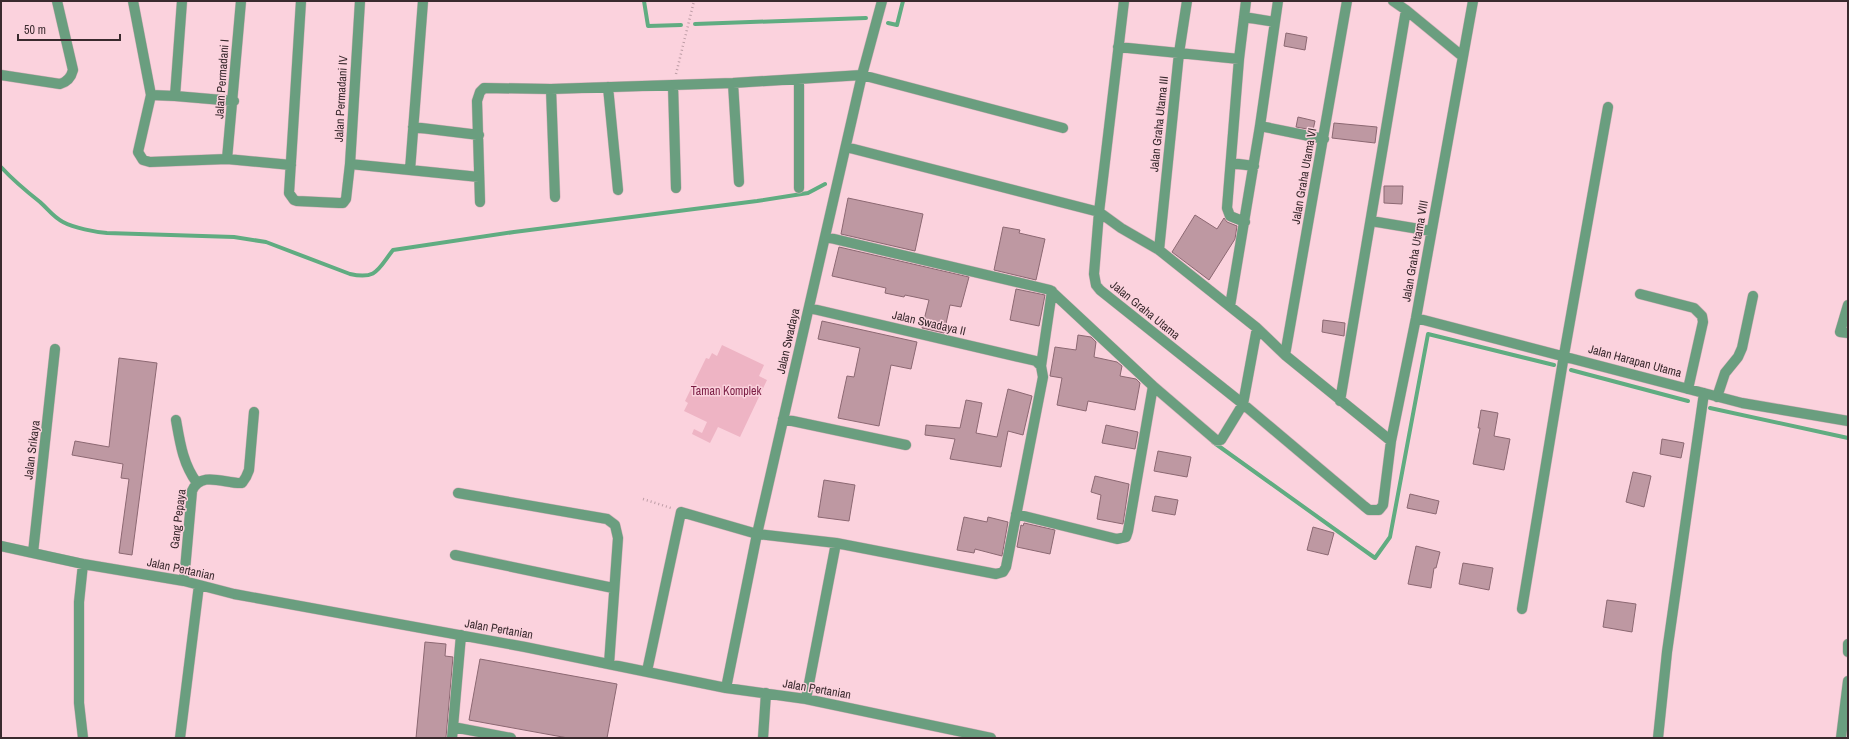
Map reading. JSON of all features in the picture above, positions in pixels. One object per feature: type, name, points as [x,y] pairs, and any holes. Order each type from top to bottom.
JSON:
[{"type":"street","points":[[1,75],[60,84],[69,79],[73,70],[57,1]]},
{"type":"street","points":[[133,1],[151,95],[138,152],[143,160],[150,162],[228,159],[291,165],[301,1]]},
{"type":"street","points":[[175,96],[182,1]]},
{"type":"street","name":"Jalan Permadani I","points":[[228,159],[241,1]]},
{"type":"street","name":"Jalan Permadani IV","points":[[291,165],[289,193],[294,200],[302,202],[342,203],[346,199],[350,164],[360,1]]},
{"type":"street","points":[[410,170],[423,1]]},
{"type":"street","name":"Jalan Swadaya","points":[[726,688],[757,534],[783,419],[862,75],[882,1]]},
{"type":"street","name":"Jalan Graha Utama","points":[[1124,1],[1099,212],[1094,274],[1096,284],[1100,290],[1243,404],[1364,506],[1374,511],[1379,510],[1383,505]]},
{"type":"street","name":"Jalan Graha Utama III","points":[[1159,250],[1179,53],[1186,1]]},
{"type":"street","points":[[1245,222],[1230,216],[1227,208],[1239,59],[1246,1]]},
{"type":"street","points":[[1230,306],[1254,166],[1278,1]]},
{"type":"street","name":"Jalan Graha Utama VI","points":[[1285,355],[1347,1]]},
{"type":"street","points":[[1393,1],[1462,56]]},
{"type":"street","name":"Jalan Graha Utama VIII","points":[[1383,505],[1391,441],[1416,318],[1472,1]]},
{"type":"street","points":[[1340,401],[1406,10]]},
{"type":"street","points":[[1244,18],[1275,22]]},
{"type":"street","points":[[1118,48],[1239,59]]},
{"type":"street","points":[[480,202],[478,101],[480,92],[484,88],[551,89],[733,83],[862,75],[1063,128]]},
{"type":"street","points":[[799,79],[799,188]]},
{"type":"street","points":[[733,83],[739,182]]},
{"type":"street","points":[[673,85],[676,188]]},
{"type":"street","points":[[608,87],[618,190]]},
{"type":"street","points":[[551,89],[555,196]]},
{"type":"street","points":[[151,95],[234,100]]},
{"type":"street","points":[[1522,609],[1564,355],[1608,107]]},
{"type":"street","points":[[1260,126],[1324,139]]},
{"type":"street","points":[[413,127],[478,135]]},
{"type":"street","points":[[846,147],[1099,212],[1121,228],[1159,250],[1230,306],[1285,355],[1391,441]]},
{"type":"street","points":[[1230,163],[1254,166]]},
{"type":"street","points":[[350,164],[479,177]]},
{"type":"street","points":[[1371,221],[1431,231]]},
{"type":"street","points":[[826,237],[1052,291],[1153,386],[1216,440],[1224,436],[1243,404],[1256,328]]},
{"type":"street","points":[[647,672],[681,512],[757,534],[836,543],[1000,574],[1006,567],[1043,377],[1041,366],[1052,291]]},
{"type":"street","points":[[1640,294],[1694,308],[1699,311],[1702,316],[1703,322],[1688,389]]},
{"type":"street","points":[[1717,397],[1725,373],[1738,357],[1742,348],[1753,296]]},
{"type":"street","points":[[1848,305],[1840,332],[1848,333]]},
{"type":"street","name":"Jalan Swadaya II","points":[[809,308],[1036,361],[1041,366]]},
{"type":"street","name":"Jalan Harapan Utama","points":[[1416,318],[1564,355],[1742,403],[1848,421]]},
{"type":"street","name":"Jalan Srikaya","points":[[33,553],[55,349]]},
{"type":"street","points":[[1016,514],[1117,539],[1126,537],[1153,386]]},
{"type":"street","points":[[1658,738],[1667,652],[1704,393]]},
{"type":"street","name":"Gang Pepaya","points":[[184,581],[192,491],[197,483],[202,480],[209,479],[242,483],[249,470],[254,412]]},
{"type":"street","points":[[783,419],[906,445]]},
{"type":"street","points":[[176,420],[183,458],[190,474],[197,483]]},
{"type":"street","points":[[458,493],[610,521],[615,525],[618,538],[613,588],[609,664]]},
{"type":"street","points":[[806,699],[836,543]]},
{"type":"street","name":"Jalan Pertanian","points":[[1,546],[83,564],[184,581],[234,594],[461,635],[726,688],[806,699],[991,738]]},
{"type":"street","points":[[455,555],[613,588]]},
{"type":"street","points":[[83,564],[79,602],[80,702],[83,738]]},
{"type":"street","points":[[180,738],[199,585]]},
{"type":"street","points":[[452,738],[461,635]]},
{"type":"street","points":[[1848,644],[1848,652]]},
{"type":"street","points":[[1841,738],[1848,681]]},
{"type":"street","points":[[763,738],[766,693]]},
{"type":"street","points":[[453,727],[511,738]]},
{"type":"path","points":[[673,85],[694,1]]},
{"type":"path","points":[[643,499],[681,512]]},
{"type":"green space","name":"Taman Komplek","points":[[722,345],[764,365],[759,376],[767,380],[740,437],[718,427],[710,443],[692,434],[694,429],[702,433],[707,422],[684,411],[688,403],[685,401],[706,358],[709,359],[712,353],[717,356]]},
{"type":"building","points":[[1286,33],[1307,37],[1305,50],[1284,46]]},
{"type":"building","points":[[1298,117],[1315,121],[1313,130],[1296,127]]},
{"type":"building","points":[[1334,123],[1377,127],[1375,143],[1332,138]]},
{"type":"building","points":[[1384,186],[1403,186],[1402,204],[1384,203]]},
{"type":"building","points":[[848,198],[923,214],[915,251],[841,234]]},
{"type":"building","points":[[1195,215],[1217,229],[1224,218],[1227,222],[1237,226],[1235,239],[1209,280],[1172,252]]},
{"type":"building","points":[[1003,227],[1020,230],[1019,233],[1045,239],[1036,280],[994,270]]},
{"type":"building","points":[[839,247],[969,277],[961,307],[950,305],[944,333],[922,328],[929,300],[885,293],[886,288],[832,276]]},
{"type":"building","points":[[1016,289],[1045,295],[1039,326],[1010,320]]},
{"type":"building","points":[[1323,320],[1345,323],[1344,336],[1322,332]]},
{"type":"building","points":[[822,321],[917,342],[911,369],[891,365],[879,426],[838,418],[847,376],[854,377],[860,348],[818,339]]},
{"type":"building","points":[[1078,335],[1091,337],[1096,342],[1094,357],[1117,362],[1122,366],[1120,376],[1136,379],[1140,383],[1135,410],[1088,401],[1086,411],[1057,405],[1062,378],[1050,376],[1055,347],[1076,350]]},
{"type":"building","points":[[119,358],[157,363],[132,555],[119,553],[129,479],[121,478],[123,464],[72,455],[75,441],[109,447]]},
{"type":"building","points":[[1008,389],[1032,396],[1023,435],[1008,431],[1001,467],[950,459],[955,439],[925,435],[926,425],[960,428],[966,400],[982,403],[976,433],[997,437]]},
{"type":"building","points":[[1481,410],[1498,413],[1494,436],[1510,439],[1504,470],[1473,464],[1480,428],[1478,428]]},
{"type":"building","points":[[1106,425],[1138,432],[1135,449],[1102,443]]},
{"type":"building","points":[[1662,439],[1684,443],[1681,458],[1660,454]]},
{"type":"building","points":[[1158,451],[1191,457],[1187,477],[1154,471]]},
{"type":"building","points":[[1633,472],[1651,476],[1644,507],[1626,502]]},
{"type":"building","points":[[1095,476],[1129,484],[1123,524],[1097,519],[1101,495],[1091,492]]},
{"type":"building","points":[[824,480],[855,485],[849,521],[818,517]]},
{"type":"building","points":[[1410,494],[1439,501],[1436,514],[1407,508]]},
{"type":"building","points":[[1155,496],[1178,500],[1175,515],[1152,511]]},
{"type":"building","points":[[964,517],[987,522],[988,517],[1008,522],[1002,556],[975,549],[974,553],[957,550]]},
{"type":"building","points":[[1024,523],[1055,530],[1050,554],[1017,547],[1021,525],[1023,526]]},
{"type":"building","points":[[1313,527],[1334,533],[1328,555],[1307,550]]},
{"type":"building","points":[[1416,546],[1440,552],[1436,568],[1434,568],[1431,588],[1408,584]]},
{"type":"building","points":[[1463,563],[1493,568],[1489,590],[1459,584]]},
{"type":"building","points":[[1607,600],[1636,604],[1632,632],[1603,627]]},
{"type":"building","points":[[425,642],[446,644],[445,656],[453,657],[446,738],[416,738]]},
{"type":"building","points":[[480,659],[617,684],[607,738],[568,738],[469,720]]},
{"type":"waterway","points":[[644,1],[648,26],[681,25]]},
{"type":"waterway","points":[[888,23],[897,25],[903,1]]},
{"type":"waterway","points":[[695,24],[866,18]]},
{"type":"waterway","points":[[1,167],[56,218],[73,226],[91,231],[107,233],[234,237],[266,242],[350,274],[359,275],[372,274],[380,268],[393,250],[514,232],[757,201],[808,193],[825,184]]},
{"type":"waterway","points":[[1213,442],[1375,558],[1390,537],[1428,334],[1554,365]]},
{"type":"waterway","points":[[1571,370],[1688,401]]},
{"type":"waterway","points":[[1710,408],[1848,438]]}]
